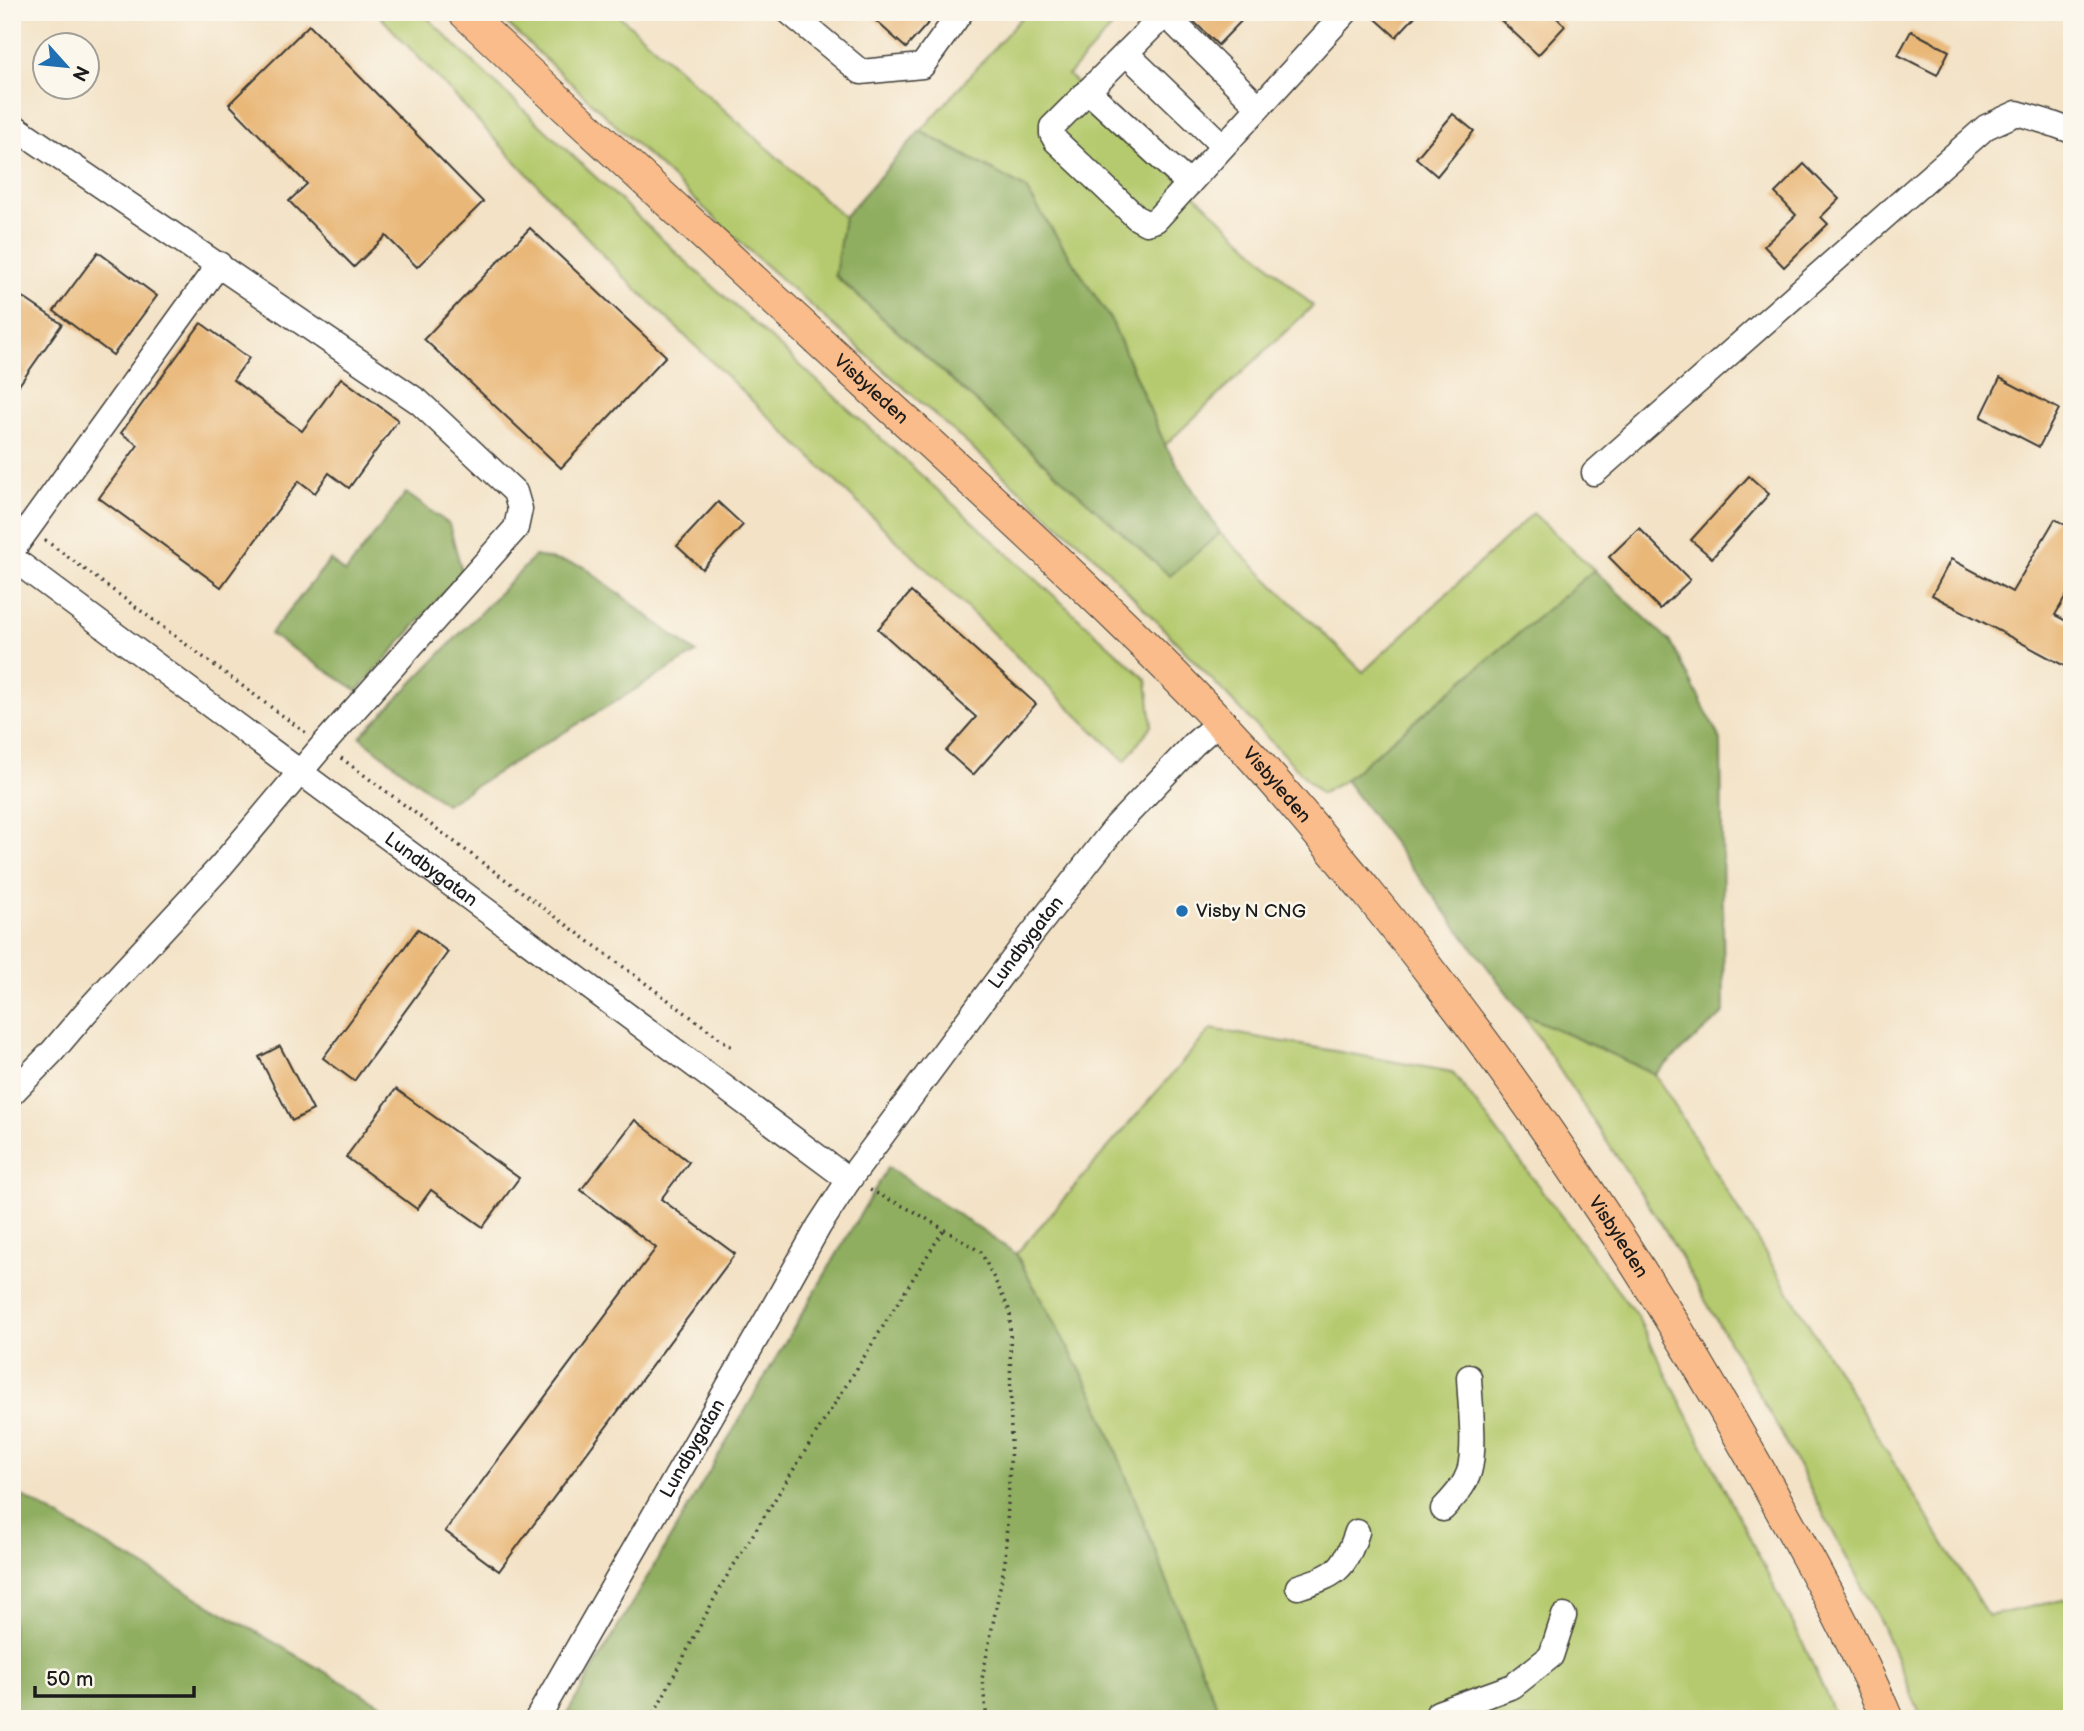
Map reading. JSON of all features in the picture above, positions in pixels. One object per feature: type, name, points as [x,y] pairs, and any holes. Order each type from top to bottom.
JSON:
[{"type":"main road","name":"Visbyleden","points":[[464,12],[1025,530],[1219,722],[1312,826],[1455,1003],[1566,1154],[1630,1253],[1735,1427],[1867,1671],[1887,1719]]},
{"type":"street","points":[[789,12],[861,72],[922,66],[961,12]]},
{"type":"street","points":[[1259,107],[1170,19],[1163,19],[1052,128],[1052,134],[1056,141],[1137,218],[1146,223],[1156,220],[1259,107],[1342,14]]},
{"type":"street","points":[[1126,53],[1223,146]]},
{"type":"street","points":[[1088,91],[1189,184]]},
{"type":"street","points":[[1594,473],[1986,127],[2017,113],[2072,131]]},
{"type":"street","points":[[12,125],[419,402],[515,492],[520,509],[516,528],[323,745],[220,867],[12,1093]]},
{"type":"street","points":[[12,551],[219,264]]},
{"type":"street","name":"Lundbygatan","points":[[12,558],[849,1180]]},
{"type":"street","name":"Lundbygatan","points":[[537,1719],[819,1226],[849,1180],[1031,935],[1117,825],[1194,744],[1219,722]]},
{"type":"street","points":[[1443,1509],[1462,1487],[1469,1471],[1469,1377]]},
{"type":"street","points":[[1298,1587],[1328,1578],[1340,1567],[1357,1532]]},
{"type":"street","points":[[1439,1719],[1438,1713],[1513,1686],[1551,1656],[1564,1616]]},
{"type":"path","points":[[30,529],[733,1048]]},
{"type":"path","points":[[849,1180],[917,1213],[981,1252],[1010,1311],[1011,1444],[1005,1562],[982,1679],[987,1719]]},
{"type":"path","points":[[651,1719],[722,1584],[944,1230]]},
{"type":"green space","points":[[376,12],[422,12],[682,258],[1147,680],[1152,725],[1125,761],[623,276]]},
{"type":"green space","points":[[495,12],[615,12],[844,217],[835,276],[1170,575],[1220,533],[1363,672],[1533,513],[1594,570],[1345,780],[1321,794],[1093,555],[753,254]]},
{"type":"green space","points":[[1026,12],[1126,12],[1068,75],[1313,306],[1165,445],[1112,322],[1025,188],[921,131]]},
{"type":"green space","points":[[920,131],[1025,188],[1112,322],[1165,445],[1220,533],[1170,576],[835,275],[844,217]]},
{"type":"green space","points":[[406,493],[449,524],[462,572],[358,691],[270,634],[330,560],[345,573]]},
{"type":"green space","points":[[535,556],[583,566],[696,653],[445,804],[360,737]]},
{"type":"green space","points":[[1594,570],[1671,642],[1721,741],[1724,1013],[1655,1074],[1523,1014],[1345,780]]},
{"type":"green space","points":[[1523,1014],[1655,1074],[1988,1616],[2067,1599],[2072,1601],[2072,1719],[1922,1719],[1882,1625],[1775,1422],[1665,1230]]},
{"type":"green space","points":[[1211,1029],[1452,1072],[1637,1316],[1803,1643],[1837,1719],[1223,1719],[1095,1397],[1016,1254]]},
{"type":"green space","points":[[888,1167],[1016,1254],[1095,1397],[1223,1719],[564,1719]]},
{"type":"green space","points":[[12,1490],[406,1719],[12,1719]]},
{"type":"building","points":[[866,12],[938,12],[906,48]]},
{"type":"building","points":[[1184,12],[1250,12],[1218,45]]},
{"type":"building","points":[[1368,12],[1419,12],[1396,37]]},
{"type":"building","points":[[1492,12],[1551,12],[1565,26],[1538,55]]},
{"type":"building","points":[[309,25],[483,202],[417,267],[386,236],[354,267],[289,201],[307,184],[229,104]]},
{"type":"building","points":[[1911,31],[1949,51],[1937,75],[1898,55]]},
{"type":"building","points":[[1453,114],[1474,131],[1437,176],[1416,158]]},
{"type":"building","points":[[1804,164],[1839,199],[1821,217],[1828,224],[1784,267],[1764,246],[1796,215],[1775,193]]},
{"type":"building","points":[[530,228],[666,356],[561,468],[424,339]]},
{"type":"building","points":[[98,252],[157,296],[113,355],[54,311]]},
{"type":"building","points":[[12,290],[62,324],[12,395]]},
{"type":"building","points":[[201,323],[249,358],[233,380],[302,431],[341,378],[398,420],[349,488],[329,473],[315,493],[299,481],[221,587],[99,498],[138,445],[121,433]]},
{"type":"building","points":[[2000,378],[2059,409],[2039,447],[1981,417]]},
{"type":"building","points":[[1749,476],[1769,494],[1712,558],[1691,540]]},
{"type":"building","points":[[718,502],[743,525],[702,569],[677,546]]},
{"type":"building","points":[[2055,519],[2072,529],[2072,586],[2055,615],[2072,624],[2072,670],[1932,595],[1951,559],[2012,592]]},
{"type":"building","points":[[1639,528],[1690,580],[1660,609],[1609,557]]},
{"type":"building","points":[[911,592],[1036,704],[973,775],[946,751],[976,717],[878,629]]},
{"type":"building","points":[[418,929],[448,952],[354,1081],[323,1058]]},
{"type":"building","points":[[280,1046],[313,1110],[292,1121],[259,1057]]},
{"type":"building","points":[[396,1089],[519,1178],[483,1227],[431,1190],[417,1209],[346,1157]]},
{"type":"building","points":[[635,1120],[689,1162],[661,1199],[735,1254],[499,1571],[445,1531],[656,1248],[581,1190]]},
{"type":"place","name":"Visby N CNG","points":[[1182,911]]}]
